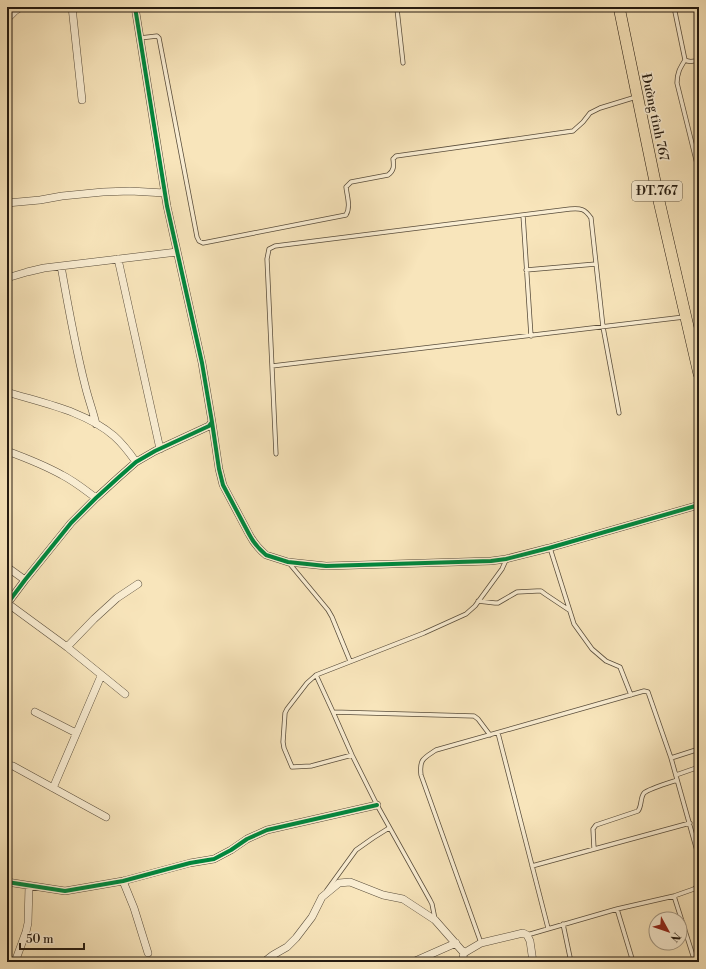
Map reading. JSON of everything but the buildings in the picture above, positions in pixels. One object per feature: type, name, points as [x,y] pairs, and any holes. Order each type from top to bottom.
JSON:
[{"type":"main road","name":"Đường tỉnh 767","points":[[619,7],[659,201],[699,374]]},
{"type":"street","points":[[7,19],[21,7]]},
{"type":"street","points":[[72,7],[82,100]]},
{"type":"street","points":[[135,7],[165,193],[202,362],[219,469],[223,485],[249,534],[253,541],[266,554],[288,562],[332,566],[491,561],[506,559],[549,548],[699,505]]},
{"type":"street","points":[[7,203],[103,192],[130,191],[165,193]]},
{"type":"street","points":[[7,278],[38,269],[177,252]]},
{"type":"street","points":[[118,259],[160,449]]},
{"type":"street","points":[[62,266],[79,360],[96,424]]},
{"type":"street","points":[[7,392],[70,412],[96,424],[113,435],[124,445],[136,462]]},
{"type":"street","points":[[124,694],[66,647],[7,604],[71,523],[136,462],[155,450],[209,426],[212,422]]},
{"type":"street","points":[[7,451],[62,475],[96,498]]},
{"type":"street","points":[[7,567],[25,580]]},
{"type":"street","points":[[66,647],[94,619],[118,598],[138,584]]},
{"type":"street","points":[[53,788],[101,676]]},
{"type":"street","points":[[34,712],[76,733]]},
{"type":"street","points":[[7,765],[13,766],[106,817]]},
{"type":"street","points":[[7,882],[65,891],[123,881],[190,863],[214,859],[247,839],[267,830],[376,805]]},
{"type":"street","points":[[123,881],[134,908],[148,953]]},
{"type":"street","points":[[264,962],[287,947],[296,938],[312,917],[322,897],[339,882],[350,882],[383,895],[403,899],[436,920],[464,953],[463,962]]},
{"type":"street","points":[[15,962],[28,923],[29,886]]},
{"type":"street","points":[[464,953],[480,943],[523,933],[527,935],[530,941],[533,962]]},
{"type":"street","points":[[413,962],[456,943]]},
{"type":"lane","points":[[403,63],[397,8],[420,7]]},
{"type":"lane","points":[[683,7],[674,8],[685,60],[679,70],[677,83],[699,172]]},
{"type":"lane","points":[[140,38],[157,36],[159,38],[198,237],[199,241],[203,243],[346,215],[349,207],[346,187],[348,184],[350,182],[388,175],[394,168],[393,159],[396,156],[573,131],[590,113],[600,108],[638,97]]},
{"type":"lane","points":[[685,60],[691,62],[699,60]]},
{"type":"lane","points":[[276,454],[267,259],[269,250],[275,246],[580,208],[587,211],[591,218],[603,327],[619,413]]},
{"type":"lane","points":[[523,215],[531,336]]},
{"type":"lane","points":[[526,270],[596,264]]},
{"type":"lane","points":[[272,366],[686,317]]},
{"type":"lane","points":[[549,548],[574,624],[592,650],[606,661],[620,666],[632,695]]},
{"type":"lane","points":[[352,755],[311,766],[292,767],[283,742],[285,713],[307,683],[316,675],[424,633],[460,617],[471,610],[502,569],[506,559]]},
{"type":"lane","points":[[288,562],[332,616],[350,661]]},
{"type":"lane","points":[[478,601],[498,603],[517,592],[541,591],[569,610]]},
{"type":"lane","points":[[316,675],[376,805],[432,904],[436,920]]},
{"type":"lane","points":[[480,943],[421,775],[420,766],[423,759],[436,750],[632,695],[648,692],[671,758],[699,858]]},
{"type":"lane","points":[[333,712],[474,716],[490,735]]},
{"type":"lane","points":[[498,733],[548,928]]},
{"type":"lane","points":[[671,758],[699,749]]},
{"type":"lane","points":[[676,775],[699,766]]},
{"type":"lane","points":[[594,849],[593,829],[596,825],[638,810],[640,808],[643,795],[647,791],[677,780]]},
{"type":"lane","points":[[532,866],[690,824]]},
{"type":"lane","points":[[322,897],[356,850],[389,828]]},
{"type":"lane","points":[[527,935],[617,909],[674,896],[699,886]]},
{"type":"lane","points":[[674,896],[696,962]]},
{"type":"lane","points":[[617,909],[632,962]]},
{"type":"lane","points":[[563,924],[571,962]]},
{"type":"cycle path","points":[[7,604],[71,523],[119,477],[136,462],[155,451],[209,426],[212,422],[202,363],[167,206],[135,7]]},
{"type":"cycle path","points":[[212,422],[223,485],[251,537],[256,545],[266,555],[288,562],[326,566],[491,561],[506,559],[699,505]]},
{"type":"cycle path","points":[[7,882],[65,891],[123,881],[190,863],[214,859],[247,839],[267,830],[377,805]]}]
